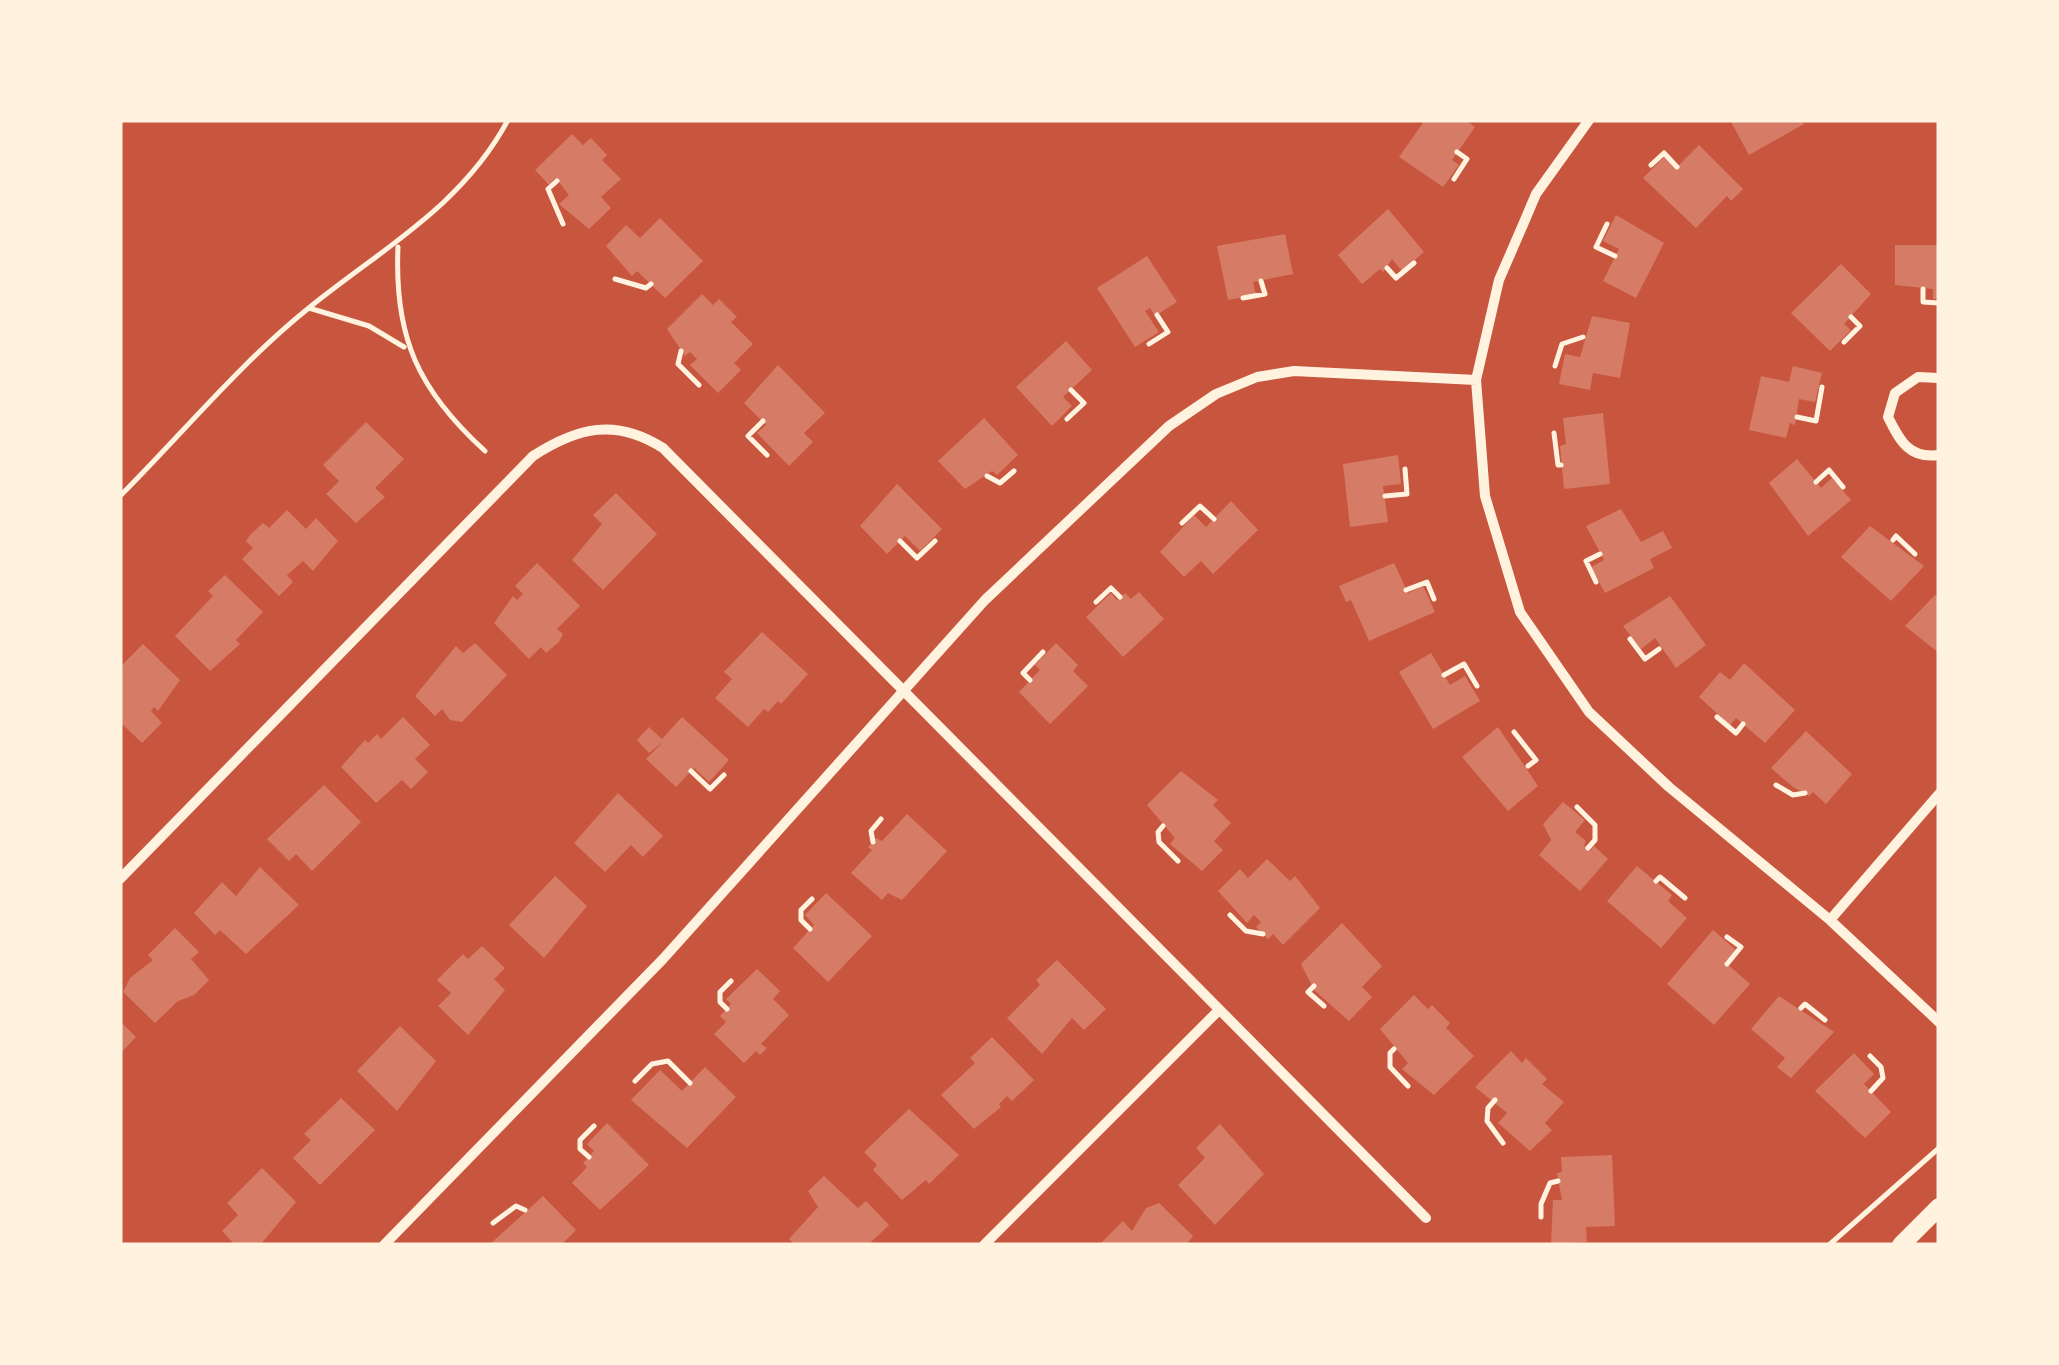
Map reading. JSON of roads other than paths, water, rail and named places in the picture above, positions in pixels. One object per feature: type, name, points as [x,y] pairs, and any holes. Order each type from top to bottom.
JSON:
[{"type":"street","points":[[1589,120],[1536,194],[1499,280],[1476,380],[1484,496],[1523,617],[1588,712],[1669,787],[1830,920],[1939,1022]]},
{"type":"street","points":[[384,1245],[663,959],[902,688],[985,600],[1169,426],[1216,394],[1257,377],[1294,371],[1476,380]]},
{"type":"street","points":[[1939,378],[1918,377],[1895,393],[1888,417],[1901,443],[1916,455],[1939,455]]},
{"type":"street","points":[[120,878],[533,456],[578,430],[625,430],[663,448],[1426,1218]]},
{"type":"street","points":[[1830,920],[1939,794]]},
{"type":"street","points":[[984,1245],[1219,1010]]},
{"type":"street","points":[[1901,1245],[1939,1207]]}]
